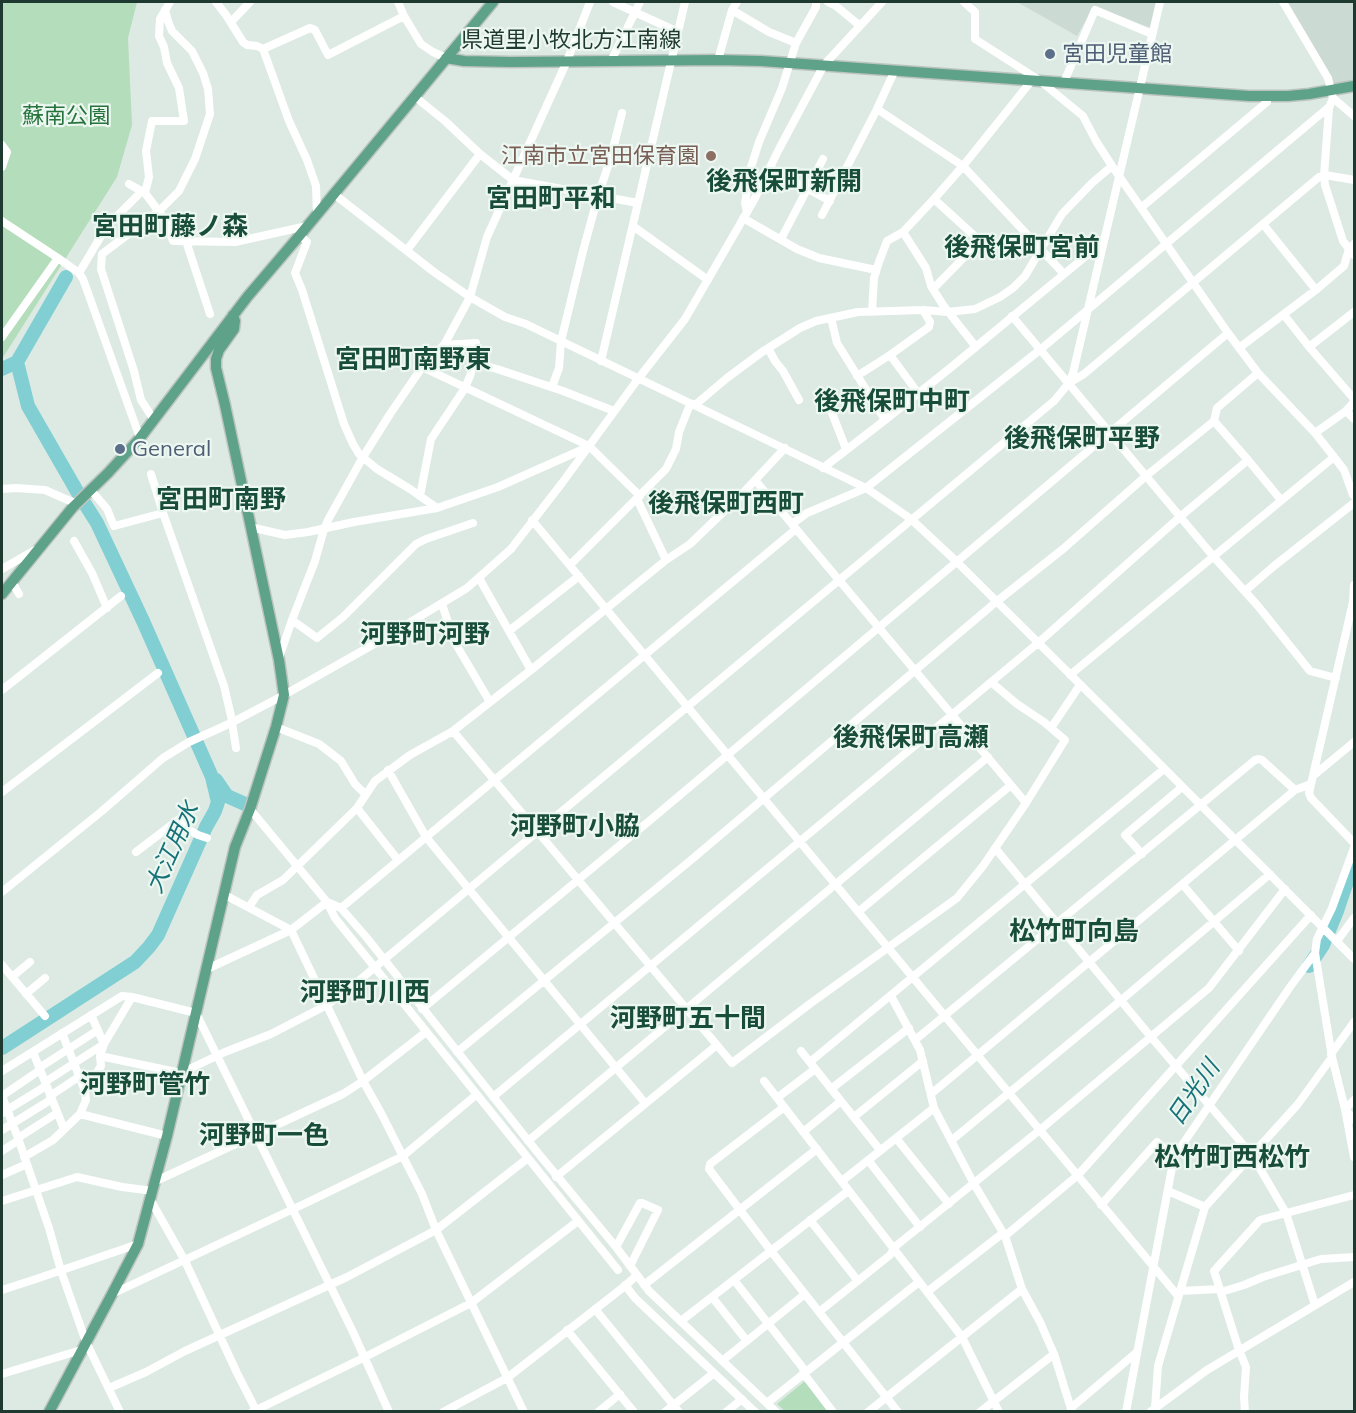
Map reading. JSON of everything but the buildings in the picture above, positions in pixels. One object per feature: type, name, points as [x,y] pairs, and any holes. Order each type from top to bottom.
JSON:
[{"type":"main road","points":[[446,58],[493,2]]},
{"type":"main road","name":"県道里小牧北方江南線","points":[[2,594],[77,504],[140,438],[233,315],[446,58],[499,62],[718,60],[791,63],[1139,88],[1332,99],[1354,86]]},
{"type":"main road","points":[[50,1410],[138,1244],[167,1136],[235,848],[250,809],[284,695],[279,660],[216,368],[219,350],[234,329],[233,315]]},
{"type":"street","points":[[216,2],[243,42],[263,49],[289,122],[307,160],[316,186],[316,215]]},
{"type":"street","points":[[231,22],[250,2]]},
{"type":"street","points":[[398,2],[421,44],[446,58]]},
{"type":"street","points":[[279,660],[315,561],[324,529],[363,457],[422,367],[444,345],[470,297],[487,237],[567,61],[590,2]]},
{"type":"street","points":[[613,2],[678,32]]},
{"type":"street","points":[[611,61],[640,2]]},
{"type":"street","points":[[601,361],[684,2]]},
{"type":"street","points":[[718,60],[732,10],[737,2]]},
{"type":"street","points":[[745,215],[751,167],[759,142],[782,88],[796,43],[816,7],[816,2]]},
{"type":"street","points":[[828,2],[859,25]]},
{"type":"street","points":[[2,892],[163,758],[332,670],[442,604],[467,588],[511,549],[685,319],[745,215],[824,65],[882,2]]},
{"type":"street","points":[[964,2],[975,12],[975,39],[1036,80],[1083,116],[1112,166],[1258,374],[1315,433],[1344,470],[1354,499],[1245,591]]},
{"type":"street","points":[[100,1056],[181,1073],[218,1055],[271,1034],[327,1005],[375,968],[1054,401],[1069,383],[1073,373],[1160,2]]},
{"type":"street","points":[[1239,348],[1344,266],[1353,249],[1343,240],[1324,185],[1332,99],[1328,78],[1283,2]]},
{"type":"street","points":[[79,273],[107,226],[144,192],[149,177],[146,151],[152,121],[184,121],[179,88],[167,63],[159,36],[160,20],[167,6]]},
{"type":"street","points":[[154,420],[141,400],[101,269],[102,254],[159,211],[179,191],[195,159],[210,114],[208,90],[203,73],[192,51],[172,31],[167,6]]},
{"type":"street","points":[[732,10],[769,32],[796,43]]},
{"type":"street","points":[[1064,82],[1095,10],[1152,34]]},
{"type":"street","points":[[263,49],[310,28],[315,30],[328,55],[404,16]]},
{"type":"street","points":[[822,215],[895,70]]},
{"type":"street","points":[[872,312],[876,270],[888,241],[903,232],[1036,80]]},
{"type":"street","points":[[414,96],[513,180],[638,203]]},
{"type":"street","points":[[1142,207],[1267,102],[1267,96]]},
{"type":"street","points":[[1332,99],[1354,116]]},
{"type":"street","points":[[341,908],[644,655],[807,513],[866,488],[1041,349],[1167,244],[1332,99]]},
{"type":"street","points":[[877,109],[963,166],[1064,274]]},
{"type":"street","points":[[552,387],[559,368],[561,341],[583,251],[622,113]]},
{"type":"street","points":[[2,145],[7,152],[2,167]]},
{"type":"street","points":[[407,250],[480,154]]},
{"type":"street","points":[[781,239],[822,159]]},
{"type":"street","points":[[570,565],[666,469],[676,449],[682,424],[694,405],[727,378],[768,348],[816,321],[858,312],[923,310],[948,312],[975,309],[1007,293],[1025,276],[1062,214],[1112,166]]},
{"type":"street","points":[[770,168],[830,201]]},
{"type":"street","points":[[1069,383],[1084,374],[1319,177],[1354,180]]},
{"type":"street","points":[[129,184],[144,192],[166,220],[173,241],[235,242],[307,226]]},
{"type":"street","points":[[334,194],[434,272],[470,297],[506,317],[526,324],[866,488],[911,519],[957,562],[1354,959]]},
{"type":"street","points":[[933,289],[980,241],[934,198]]},
{"type":"street","points":[[745,215],[797,249],[819,258],[876,270]]},
{"type":"street","points":[[2,221],[79,273],[83,279],[140,438]]},
{"type":"street","points":[[1263,224],[1316,290]]},
{"type":"street","points":[[633,226],[708,280]]},
{"type":"street","points":[[903,232],[926,268],[933,289],[976,347]]},
{"type":"street","points":[[300,236],[307,242],[295,273],[344,424],[353,444],[377,469],[437,508]]},
{"type":"street","points":[[186,241],[210,314]]},
{"type":"street","points":[[823,468],[976,347],[1103,241]]},
{"type":"street","points":[[2,337],[58,258]]},
{"type":"street","points":[[856,375],[890,355],[929,327],[930,322],[923,310]]},
{"type":"street","points":[[1309,347],[1354,312]]},
{"type":"street","points":[[1284,315],[1354,400],[1346,411],[1315,433]]},
{"type":"street","points":[[1012,316],[1310,671],[1336,678]]},
{"type":"street","points":[[831,318],[837,343],[885,420]]},
{"type":"street","points":[[422,1009],[1228,333]]},
{"type":"street","points":[[420,496],[431,440],[465,388],[474,363],[477,343],[444,345]]},
{"type":"street","points":[[768,348],[799,400]]},
{"type":"street","points":[[890,355],[918,393]]},
{"type":"street","points":[[474,363],[552,387],[614,411]]},
{"type":"street","points":[[422,367],[589,446],[638,497],[666,560]]},
{"type":"street","points":[[457,1052],[996,602],[1063,549],[1146,476],[1214,421],[1217,408],[1258,374]]},
{"type":"street","points":[[825,395],[846,449]]},
{"type":"street","points":[[1346,411],[1354,419]]},
{"type":"street","points":[[1214,421],[1281,500]]},
{"type":"street","points":[[250,527],[285,535],[437,508],[498,487],[589,446]]},
{"type":"street","points":[[249,907],[257,895],[283,880],[357,808],[375,781],[411,755],[453,731],[666,560],[690,544],[785,448]]},
{"type":"street","points":[[1070,675],[1334,457]]},
{"type":"street","points":[[493,1097],[1038,643],[1248,460]]},
{"type":"street","points":[[152,474],[163,513],[224,686],[236,748]]},
{"type":"street","points":[[754,480],[1026,803]]},
{"type":"street","points":[[2,489],[45,490],[77,504]]},
{"type":"street","points":[[91,490],[107,509],[114,526],[163,513]]},
{"type":"street","points":[[532,520],[1155,1270],[1179,1294],[1220,1291],[1327,1258],[1354,1257]]},
{"type":"street","points":[[292,620],[318,638],[343,617],[416,544],[473,523]]},
{"type":"street","points":[[74,541],[92,573],[106,608]]},
{"type":"street","points":[[2,569],[40,547]]},
{"type":"street","points":[[509,630],[579,576]]},
{"type":"street","points":[[479,578],[531,670]]},
{"type":"street","points":[[12,582],[19,594]]},
{"type":"street","points":[[1354,585],[1354,603],[1309,793],[1311,798],[1354,843]]},
{"type":"street","points":[[2,690],[121,596]]},
{"type":"street","points":[[442,604],[454,641],[490,702]]},
{"type":"street","points":[[2,792],[158,673]]},
{"type":"street","points":[[453,731],[732,1063],[887,947],[957,898],[1026,803],[1065,740],[991,682]]},
{"type":"street","points":[[1051,728],[1080,685]]},
{"type":"street","points":[[276,727],[319,744],[341,761],[355,784],[365,794]]},
{"type":"street","points":[[931,1094],[1295,790],[1312,780],[1354,742]]},
{"type":"street","points":[[528,1141],[988,757]]},
{"type":"street","points":[[915,1040],[1255,760],[1262,760],[1295,790]]},
{"type":"street","points":[[777,1098],[912,977],[1164,769]]},
{"type":"street","points":[[388,770],[426,837],[543,982],[645,1103]]},
{"type":"street","points":[[858,912],[1011,785]]},
{"type":"street","points":[[1142,854],[1125,835],[1182,787]]},
{"type":"street","points":[[357,808],[398,860]]},
{"type":"street","points":[[250,809],[327,902],[335,918],[618,1270]]},
{"type":"street","points":[[136,852],[177,820],[184,827],[203,837]]},
{"type":"street","points":[[995,848],[1252,1155],[1286,1213],[1315,1305]]},
{"type":"street","points":[[1354,848],[1327,930],[1317,939],[1316,955],[1331,1055],[1354,1157]]},
{"type":"street","points":[[952,1140],[1270,874]]},
{"type":"street","points":[[1183,885],[1239,951]]},
{"type":"street","points":[[819,1312],[890,1255],[897,1245],[1041,1130],[1209,988],[1285,889]]},
{"type":"street","points":[[224,894],[291,930],[363,1081],[422,1194],[436,1230],[524,1412]]},
{"type":"street","points":[[327,902],[341,908],[556,1177],[616,1247],[649,1291],[776,1412]]},
{"type":"street","points":[[207,969],[291,930],[327,902]]},
{"type":"street","points":[[927,1292],[1078,1175],[1311,915]]},
{"type":"street","points":[[1337,941],[1354,918]]},
{"type":"street","points":[[1126,1412],[1170,1192],[1174,1156],[1211,1106],[1290,987],[1316,955]]},
{"type":"street","points":[[12,977],[30,962]]},
{"type":"street","points":[[2,965],[45,1016]]},
{"type":"street","points":[[26,994],[45,978]]},
{"type":"street","points":[[2,1071],[122,996],[196,1013],[294,1209],[389,1412]]},
{"type":"street","points":[[891,996],[920,1050],[934,1108],[974,1184],[1004,1234],[1022,1289],[1054,1354],[1072,1410],[1137,1352]]},
{"type":"street","points":[[85,1091],[100,1066],[104,1044],[132,997]]},
{"type":"street","points":[[91,1015],[104,1044]]},
{"type":"street","points":[[1152,1410],[1158,1366],[1205,1207],[1298,1104],[1354,1022]]},
{"type":"street","points":[[831,1089],[909,1028]]},
{"type":"street","points":[[98,1030],[2,1096],[4,1112],[18,1139],[49,1228],[84,1346],[109,1388],[120,1412]]},
{"type":"street","points":[[2,1202],[77,1178],[122,1187],[153,1190],[256,1133],[342,1094],[363,1081],[426,1032]]},
{"type":"street","points":[[2,1175],[53,1140],[80,1114],[86,1100],[80,1076],[62,1033]]},
{"type":"street","points":[[4,1112],[104,1044]]},
{"type":"street","points":[[556,1177],[717,1045]]},
{"type":"street","points":[[801,1051],[880,1150]]},
{"type":"street","points":[[33,1052],[64,1129]]},
{"type":"street","points":[[854,1117],[923,1061]]},
{"type":"street","points":[[2,1130],[80,1076]]},
{"type":"street","points":[[764,1081],[962,1337],[999,1412]]},
{"type":"street","points":[[112,1294],[403,1155],[476,1095]]},
{"type":"street","points":[[1345,1109],[1354,1100]]},
{"type":"street","points":[[803,1132],[841,1101]]},
{"type":"street","points":[[784,1107],[710,1164],[710,1169],[771,1251],[898,1412]]},
{"type":"street","points":[[842,1181],[934,1108]]},
{"type":"street","points":[[1345,1109],[1354,1120]]},
{"type":"street","points":[[2,1151],[57,1113]]},
{"type":"street","points":[[80,1114],[167,1136]]},
{"type":"street","points":[[896,1138],[949,1204]]},
{"type":"street","points":[[1101,1205],[1157,1142],[1174,1156]]},
{"type":"street","points":[[644,1285],[817,1149]]},
{"type":"street","points":[[109,1388],[330,1285],[436,1230],[528,1158]]},
{"type":"street","points":[[868,1161],[920,1227]]},
{"type":"street","points":[[153,1190],[255,1411],[471,1303],[578,1221]]},
{"type":"street","points":[[681,1321],[848,1191]]},
{"type":"street","points":[[1170,1192],[1205,1207]]},
{"type":"street","points":[[1245,1412],[1246,1367],[1214,1271],[1260,1220],[1354,1195]]},
{"type":"street","points":[[616,1247],[640,1203],[658,1210],[630,1266]]},
{"type":"street","points":[[810,1220],[858,1281]]},
{"type":"street","points":[[2,1290],[138,1244]]},
{"type":"street","points":[[443,1412],[507,1378],[637,1275]]},
{"type":"street","points":[[734,1280],[803,1368],[804,1374],[833,1412]]},
{"type":"street","points":[[767,1403],[919,1282]]},
{"type":"street","points":[[1152,1410],[1239,1350],[1354,1282]]},
{"type":"street","points":[[625,1285],[635,1298],[755,1412]]},
{"type":"street","points":[[868,1412],[1022,1289]]},
{"type":"street","points":[[722,1360],[806,1294]]},
{"type":"street","points":[[712,1297],[747,1341]]},
{"type":"street","points":[[596,1309],[676,1408]]},
{"type":"street","points":[[567,1330],[634,1412]]},
{"type":"street","points":[[2,1374],[84,1346]]},
{"type":"street","points":[[980,1412],[1054,1354]]},
{"type":"street","points":[[665,1412],[676,1408],[714,1373]]},
{"type":"street","points":[[598,1412],[620,1394]]},
{"type":"street","points":[[726,1412],[742,1399]]},
{"type":"shaded area","points":[[1017,2],[1157,2],[1151,28],[1094,6],[1077,36]]},
{"type":"shaded area","points":[[1287,2],[1354,2],[1354,82],[1334,86]]},
{"type":"green space","name":"蘇南公園","points":[[2,2],[137,2],[128,38],[132,125],[117,177],[2,359]]},
{"type":"green space","points":[[805,1381],[829,1411],[785,1411],[777,1404]]},
{"type":"waterway","points":[[2,369],[17,362],[66,277]]},
{"type":"waterway","name":"大江用水","points":[[17,362],[28,406],[78,493]]},
{"type":"waterway","name":"大江用水","points":[[2,1048],[135,962],[149,947],[158,935],[218,802],[212,777],[143,621],[97,523],[85,504]]},
{"type":"waterway","points":[[216,780],[227,796],[245,804]]},
{"type":"waterway","name":"日光川","points":[[1309,966],[1323,945],[1354,861]]},
{"type":"place","name":"宮田児童館","points":[[1050,54]]},
{"type":"place","name":"江南市立宮田保育園","points":[[711,156]]},
{"type":"place","name":"General","points":[[120,449]]},
{"type":"district","name":"後飛保町新開","points":[[784,182]]},
{"type":"district","name":"宮田町平和","points":[[551,199]]},
{"type":"district","name":"宮田町藤ノ森","points":[[170,227]]},
{"type":"district","name":"後飛保町宮前","points":[[1022,248]]},
{"type":"district","name":"宮田町南野東","points":[[413,360]]},
{"type":"district","name":"後飛保町中町","points":[[892,402]]},
{"type":"district","name":"後飛保町平野","points":[[1082,439]]},
{"type":"district","name":"宮田町南野","points":[[221,500]]},
{"type":"district","name":"後飛保町西町","points":[[726,504]]},
{"type":"district","name":"河野町河野","points":[[425,635]]},
{"type":"district","name":"後飛保町高瀬","points":[[911,738]]},
{"type":"district","name":"河野町小脇","points":[[575,827]]},
{"type":"district","name":"松竹町向島","points":[[1074,932]]},
{"type":"district","name":"河野町川西","points":[[365,993]]},
{"type":"district","name":"河野町五十間","points":[[688,1019]]},
{"type":"district","name":"河野町管竹","points":[[145,1085]]},
{"type":"district","name":"河野町一色","points":[[264,1136]]},
{"type":"district","name":"松竹町西松竹","points":[[1232,1158]]}]
